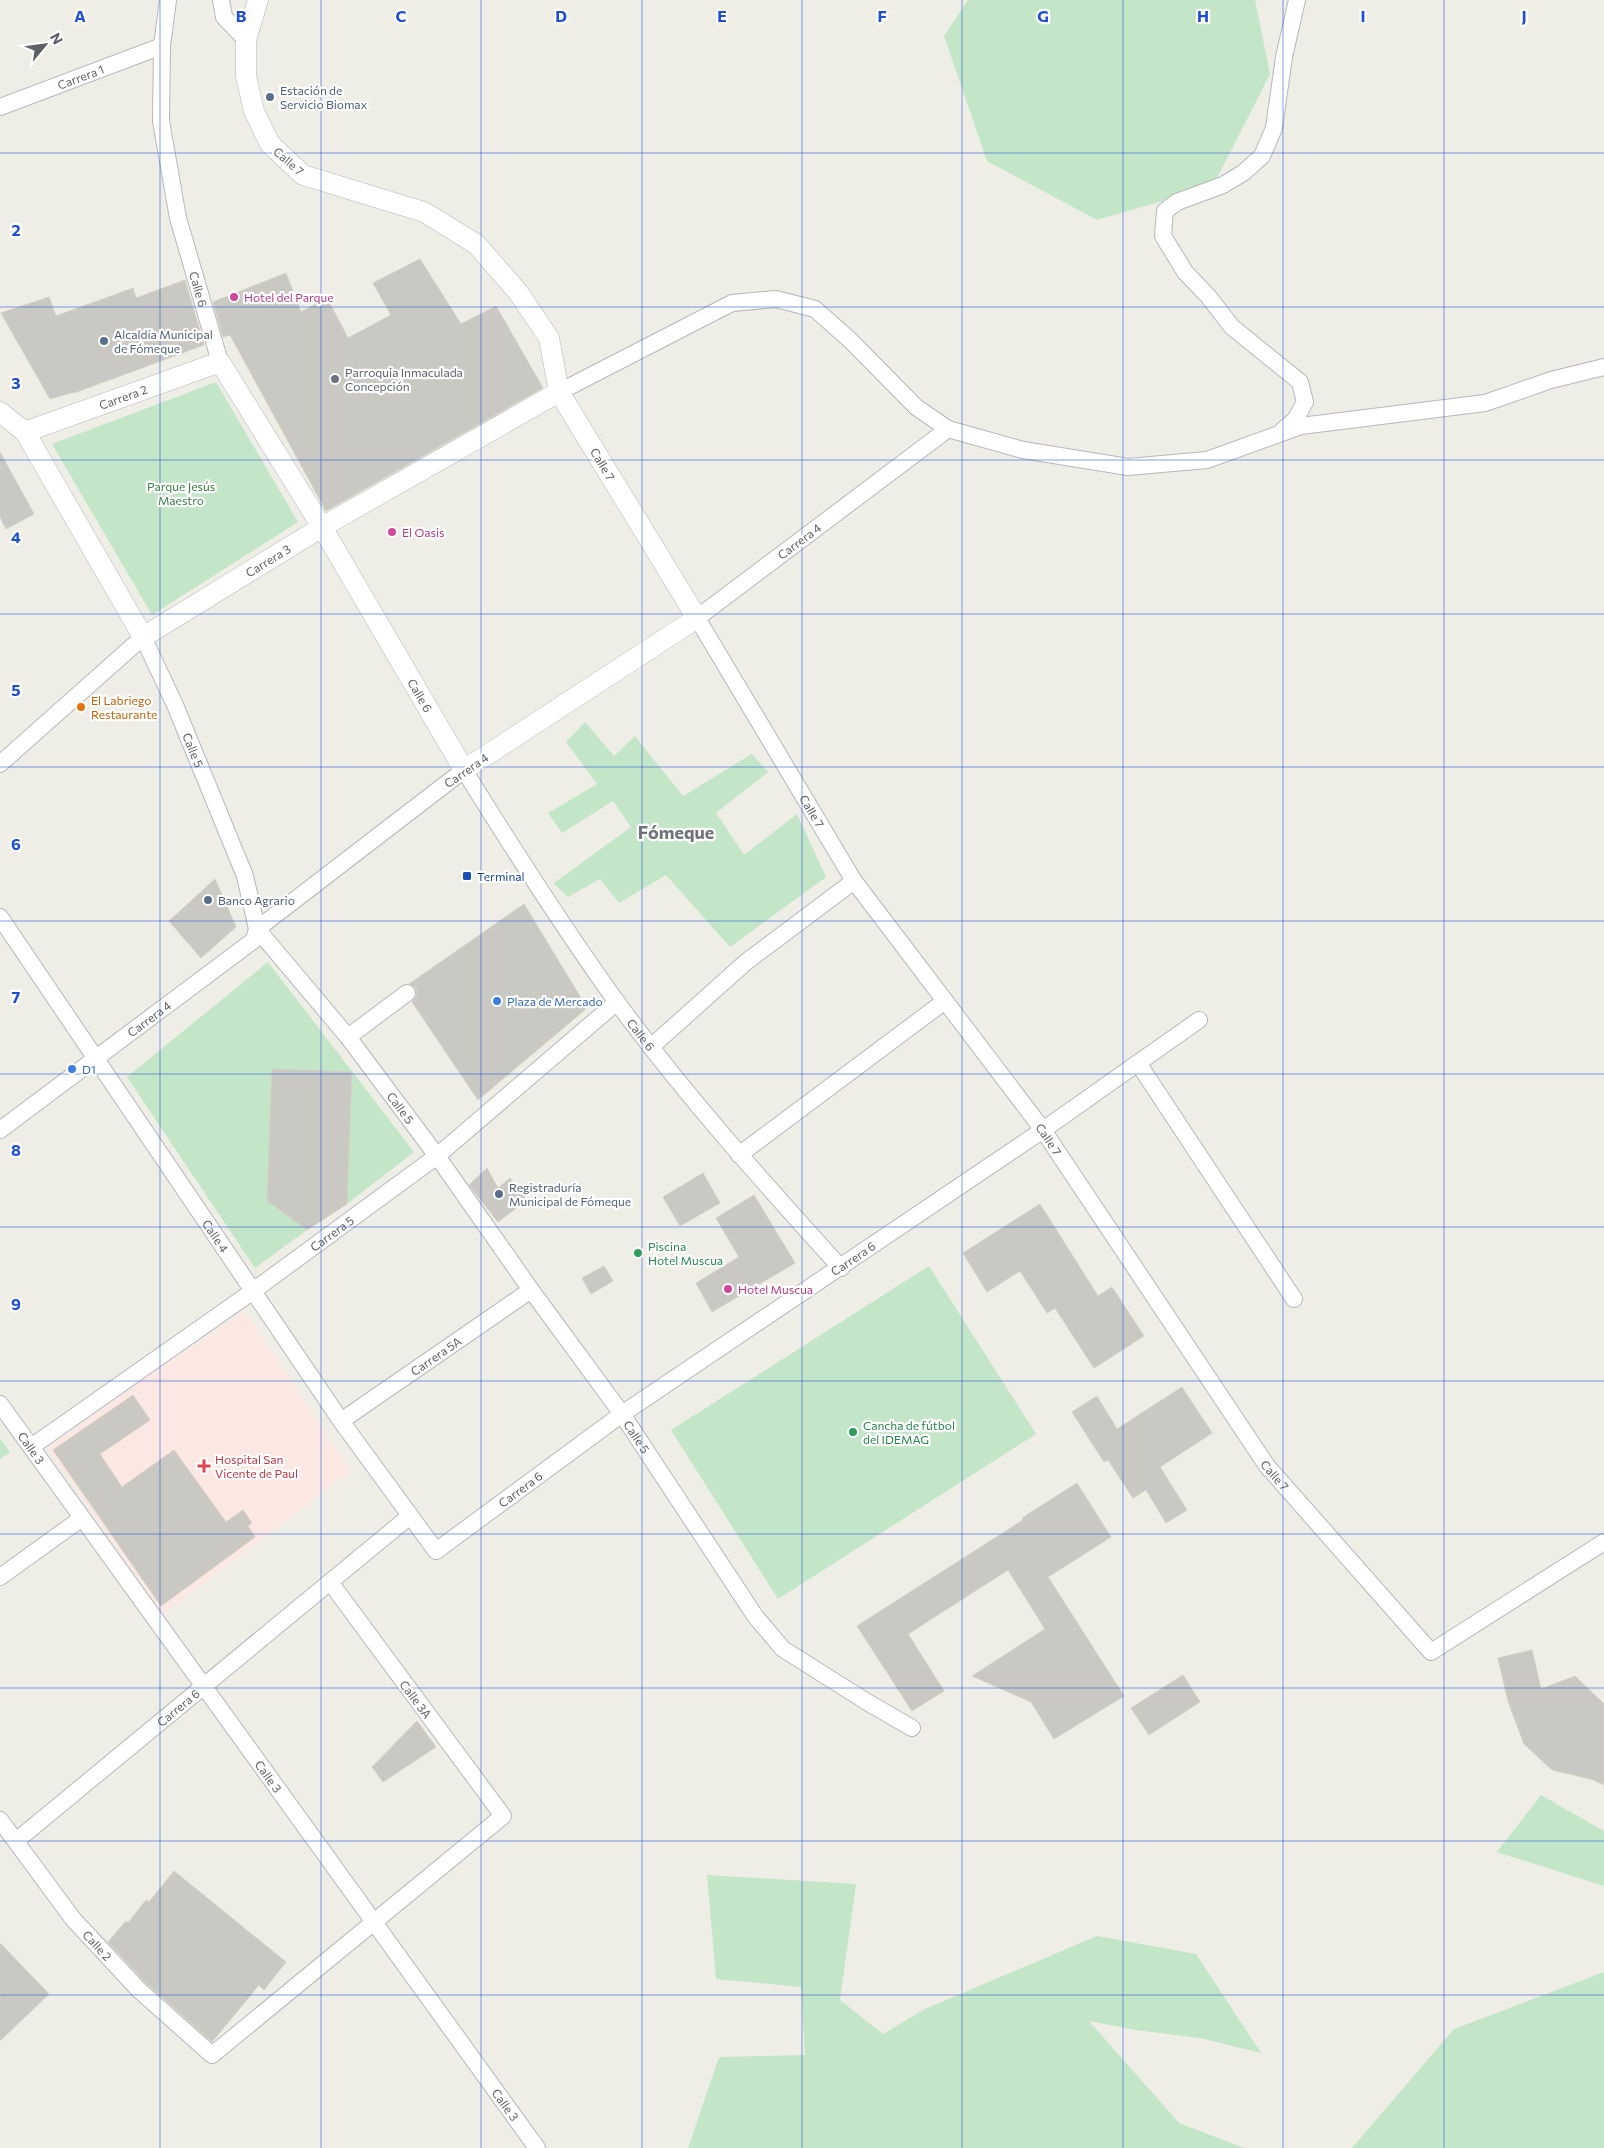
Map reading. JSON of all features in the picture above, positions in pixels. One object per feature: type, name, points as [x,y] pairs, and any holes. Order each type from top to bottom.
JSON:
[{"type":"street","name":"Calle 6","points":[[168,0],[162,46],[161,121],[178,218],[220,362],[322,527],[464,770],[537,888],[617,1002],[652,1047],[739,1155],[841,1268]]},
{"type":"street","points":[[221,0],[224,17],[246,40]]},
{"type":"street","name":"Calle 7","points":[[258,0],[246,40],[246,76],[254,111],[270,144],[303,175],[424,212],[476,244],[518,292],[549,338],[559,392],[854,881],[1043,1130],[1268,1466],[1431,1652],[1604,1542]]},
{"type":"street","points":[[1274,437],[1295,420],[1305,402],[1300,382],[1232,327],[1208,296],[1185,272],[1163,236],[1164,211],[1177,202],[1223,185],[1243,173],[1262,156],[1274,128],[1284,56],[1297,0]]},
{"type":"street","name":"Carrera 1","points":[[0,107],[162,46]]},
{"type":"street","points":[[559,392],[732,303],[776,299],[815,309],[851,341],[916,407],[948,428],[1022,450],[1128,467],[1207,460],[1302,426],[1486,403],[1551,380],[1604,367]]},
{"type":"street","name":"Carrera 2","points":[[25,432],[220,362]]},
{"type":"street","name":"Carrera 3","points":[[0,764],[143,636],[322,527],[559,392]]},
{"type":"street","name":"Calle 5","points":[[0,412],[25,432],[143,636],[175,705],[244,876],[257,929],[348,1037],[437,1156],[531,1290],[622,1414],[754,1616],[783,1649],[912,1728]]},
{"type":"street","name":"Carrera 4","points":[[0,1130],[254,940],[257,929],[464,770],[696,618],[948,428]]},
{"type":"street","points":[[652,1047],[746,962],[854,881]]},
{"type":"street","name":"Calle 4","points":[[0,917],[341,1421],[436,1551]]},
{"type":"street","points":[[348,1037],[407,993]]},
{"type":"street","points":[[739,1155],[945,1001]]},
{"type":"street","name":"Carrera 5","points":[[31,1447],[253,1291],[437,1156],[617,1002]]},
{"type":"street","name":"Carrera 6","points":[[436,1551],[622,1414],[841,1268],[1043,1130],[1199,1020]]},
{"type":"street","points":[[1138,1063],[1294,1299]]},
{"type":"street","name":"Carrera 5A","points":[[341,1421],[531,1290]]},
{"type":"street","name":"Calle 3","points":[[0,1404],[537,2148]]},
{"type":"street","name":"Carrera 6","points":[[16,1841],[410,1516]]},
{"type":"street","points":[[0,1577],[82,1518]]},
{"type":"street","name":"Calle 3A","points":[[330,1582],[503,1816],[374,1921]]},
{"type":"street","name":"Calle 2","points":[[0,1820],[80,1926],[139,1990],[212,2055],[374,1921]]},
{"type":"shaded area","name":"Hospital San Vicente de Paul","points":[[245,1311],[351,1471],[163,1614],[48,1448],[128,1390]]},
{"type":"green space","points":[[968,0],[1255,0],[1270,74],[1213,186],[1097,220],[987,161],[944,36]]},
{"type":"green space","name":"Parque Jesús Maestro","points":[[216,382],[298,522],[152,615],[52,444]]},
{"type":"green space","points":[[585,722],[614,756],[635,736],[683,796],[752,754],[768,772],[716,813],[744,855],[797,814],[826,877],[730,947],[666,875],[619,903],[600,879],[568,897],[554,883],[631,827],[613,801],[562,833],[548,813],[597,784],[566,742]]},
{"type":"green space","points":[[268,962],[414,1152],[347,1204],[352,1073],[272,1069],[267,1201],[307,1230],[255,1268],[127,1077]]},
{"type":"green space","name":"Cancha de fútbol del IDEMAG","points":[[929,1266],[1036,1434],[778,1599],[671,1430]]},
{"type":"green space","points":[[0,1438],[10,1452],[0,1459]]},
{"type":"green space","points":[[1541,1795],[1604,1831],[1604,1886],[1497,1852]]},
{"type":"green space","points":[[707,1875],[856,1884],[840,2000],[883,2034],[925,2009],[1097,1936],[1196,1954],[1261,2053],[1200,2038],[1136,2030],[1089,2021],[1179,2123],[1244,2148],[688,2148],[719,2057],[805,2055],[801,1987],[716,1979]]},
{"type":"green space","points":[[1604,1972],[1604,2148],[1352,2148],[1454,2029]]},
{"type":"building","points":[[420,259],[461,324],[496,306],[543,388],[326,511],[230,335],[223,337],[213,302],[286,273],[301,312],[327,298],[348,338],[391,315],[373,283]]},
{"type":"building","points":[[185,280],[204,345],[74,393],[50,399],[1,313],[49,297],[56,316],[133,288],[136,298]]},
{"type":"building","points":[[0,452],[34,514],[6,529],[0,517]]},
{"type":"building","name":"Banco Agrario","points":[[215,879],[236,927],[201,958],[169,921]]},
{"type":"building","name":"Plaza de Mercado","points":[[524,904],[587,1008],[478,1100],[412,1002],[416,997],[417,991],[415,987],[409,984]]},
{"type":"building","points":[[272,1069],[352,1072],[347,1204],[307,1230],[267,1201]]},
{"type":"building","name":"Registraduría Municipal de Fómeque","points":[[487,1168],[498,1188],[510,1178],[527,1200],[498,1222],[469,1185]]},
{"type":"building","points":[[703,1173],[720,1203],[680,1226],[663,1197]]},
{"type":"building","points":[[754,1195],[795,1263],[712,1312],[696,1283],[739,1257],[716,1218]]},
{"type":"building","points":[[1040,1204],[1098,1296],[1112,1287],[1144,1336],[1094,1368],[1055,1308],[1047,1313],[1020,1271],[987,1292],[963,1253]]},
{"type":"building","points":[[604,1266],[613,1281],[591,1294],[582,1278]]},
{"type":"building","points":[[1182,1387],[1212,1433],[1160,1467],[1187,1510],[1166,1523],[1146,1490],[1133,1498],[1108,1460],[1104,1462],[1072,1412],[1097,1396],[1117,1429]]},
{"type":"building","points":[[133,1395],[150,1420],[100,1454],[122,1487],[174,1450],[226,1522],[243,1510],[252,1523],[248,1526],[255,1537],[161,1606],[53,1450]]},
{"type":"building","points":[[1077,1483],[1111,1537],[1048,1577],[1124,1696],[1054,1739],[1031,1702],[972,1676],[1045,1629],[1008,1570],[908,1634],[944,1691],[912,1711],[857,1626],[1023,1520],[1022,1518]]},
{"type":"building","points":[[1532,1650],[1541,1689],[1575,1676],[1604,1704],[1604,1785],[1591,1779],[1552,1770],[1524,1744],[1508,1701],[1498,1658]]},
{"type":"building","points":[[1183,1675],[1200,1702],[1149,1735],[1131,1708]]},
{"type":"building","points":[[417,1721],[436,1747],[383,1782],[372,1767]]},
{"type":"building","points":[[174,1871],[286,1962],[264,1990],[259,1985],[212,2042],[146,1983],[108,1942],[126,1921],[128,1923],[146,1900],[149,1902]]},
{"type":"building","points":[[0,1943],[49,1994],[0,2041]]},
{"type":"place","name":"Estación de Servicio Biomax","points":[[270,97]]},
{"type":"place","name":"Hotel del Parque","points":[[234,297]]},
{"type":"place","name":"Alcaldía Municipal de Fómeque","points":[[104,341]]},
{"type":"place","name":"Parroquia Inmaculada Concepción","points":[[335,379]]},
{"type":"place","name":"El Oasis","points":[[392,532]]},
{"type":"place","name":"El Labriego Restaurante","points":[[81,707]]},
{"type":"place","name":"Terminal","points":[[467,876]]},
{"type":"place","name":"Banco Agrario","points":[[208,900]]},
{"type":"place","name":"Plaza de Mercado","points":[[497,1001]]},
{"type":"place","name":"D1","points":[[72,1069]]},
{"type":"place","name":"Registraduría Municipal de Fómeque","points":[[499,1194]]},
{"type":"place","name":"Piscina Hotel Muscua","points":[[638,1253]]},
{"type":"place","name":"Hotel Muscua","points":[[728,1289]]},
{"type":"place","name":"Cancha de fútbol del IDEMAG","points":[[853,1432]]},
{"type":"place","name":"Hospital San Vicente de Paul","points":[[204,1466]]},
{"type":"district","name":"Fómeque","points":[[676,832]]}]
